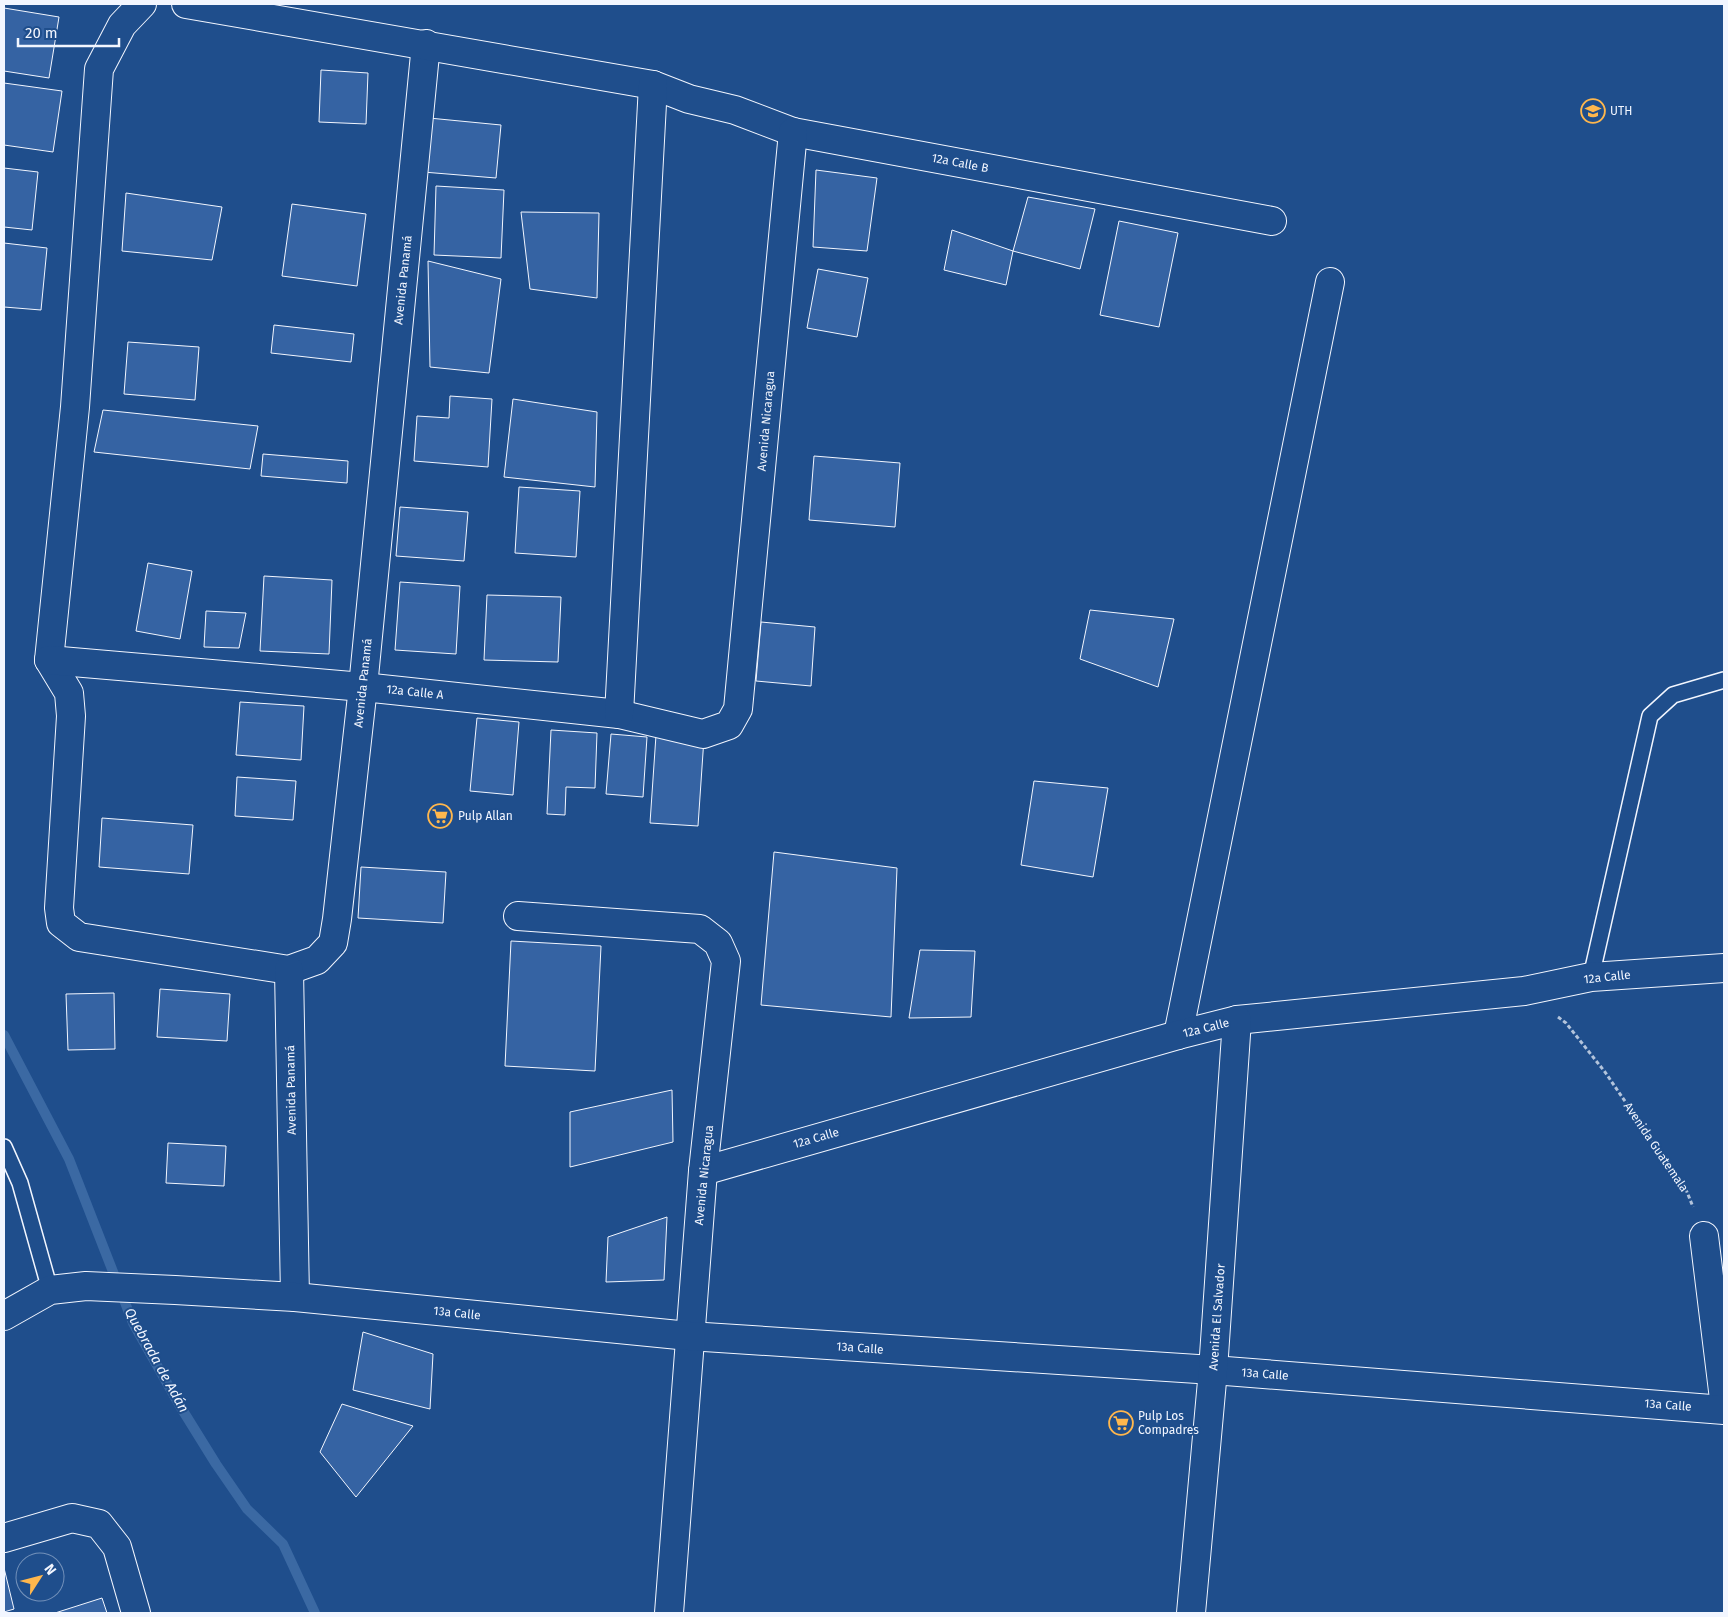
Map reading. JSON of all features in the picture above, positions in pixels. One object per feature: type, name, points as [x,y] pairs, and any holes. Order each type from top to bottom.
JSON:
[{"type":"street","points":[[142,4],[122,25],[99,68],[75,407],[49,660],[69,693],[71,716],[59,908],[61,923],[79,937],[289,970]]},
{"type":"street","name":"12a Calle B","points":[[186,4],[426,44],[653,85],[689,99],[735,110],[793,132],[1272,221]]},
{"type":"street","name":"Avenida Panamá","points":[[295,1297],[289,970],[317,960],[333,944],[337,919],[363,687],[426,44]]},
{"type":"street","points":[[620,714],[653,85]]},
{"type":"street","name":"Avenida Nicaragua","points":[[738,709],[793,132]]},
{"type":"street","points":[[1178,1035],[1330,282]]},
{"type":"street","name":"12a Calle A","points":[[49,660],[363,687],[620,714],[704,734],[729,725],[738,709]]},
{"type":"street","name":"Avenida Nicaragua","points":[[518,916],[700,928],[718,943],[726,961],[703,1171],[669,1613]]},
{"type":"street","name":"12a Calle","points":[[703,1171],[1178,1035],[1237,1020],[1524,992],[1591,977],[1724,968]]},
{"type":"street","name":"Avenida El Salvador","points":[[1191,1613],[1213,1370],[1237,1020]]},
{"type":"street","points":[[1704,1236],[1724,1399]]},
{"type":"street","name":"13a Calle","points":[[4,1316],[50,1290],[86,1286],[175,1290],[295,1297],[689,1336],[1213,1370],[1724,1410]]},
{"type":"street","points":[[4,1538],[72,1518],[99,1524],[117,1547],[136,1613]]},
{"type":"lane","points":[[1591,977],[1650,716],[1673,696],[1724,680]]},
{"type":"lane","points":[[4,1147],[20,1183],[50,1290]]},
{"type":"path","name":"Avenida Guatemala","points":[[1524,992],[1566,1023],[1605,1072],[1687,1192],[1704,1236]]},
{"type":"building","points":[[4,8],[59,17],[49,78],[4,71]]},
{"type":"building","points":[[321,70],[368,73],[366,124],[319,122]]},
{"type":"building","points":[[4,83],[62,91],[53,152],[4,145]]},
{"type":"building","points":[[429,118],[501,125],[496,178],[423,172]]},
{"type":"building","points":[[4,168],[38,172],[32,230],[4,227]]},
{"type":"building","points":[[816,170],[877,178],[867,251],[813,247]]},
{"type":"building","points":[[436,186],[504,190],[501,258],[434,255]]},
{"type":"building","points":[[126,193],[222,207],[212,260],[122,251]]},
{"type":"building","points":[[1028,197],[1095,209],[1080,269],[1013,251]]},
{"type":"building","points":[[292,204],[366,214],[357,286],[282,276]]},
{"type":"building","points":[[521,212],[599,213],[597,298],[530,289]]},
{"type":"building","points":[[1119,221],[1178,233],[1159,327],[1100,315]]},
{"type":"building","points":[[952,230],[1013,251],[1006,285],[944,270]]},
{"type":"building","points":[[4,243],[47,248],[41,310],[4,307]]},
{"type":"building","points":[[428,261],[501,279],[489,373],[430,367]]},
{"type":"building","points":[[818,269],[868,278],[857,337],[807,328]]},
{"type":"building","points":[[274,325],[354,334],[351,362],[271,353]]},
{"type":"building","points":[[128,342],[199,347],[195,400],[124,394]]},
{"type":"building","points":[[450,396],[492,399],[488,467],[414,461],[417,416],[449,418]]},
{"type":"building","points":[[513,399],[597,412],[595,487],[504,477]]},
{"type":"building","points":[[103,410],[258,426],[250,469],[94,452]]},
{"type":"building","points":[[263,454],[348,461],[347,483],[261,476]]},
{"type":"building","points":[[814,456],[900,463],[895,527],[809,520]]},
{"type":"building","points":[[519,487],[580,491],[576,557],[515,553]]},
{"type":"building","points":[[400,507],[468,512],[464,561],[396,556]]},
{"type":"building","points":[[148,563],[192,571],[180,639],[136,631]]},
{"type":"building","points":[[264,576],[332,580],[329,654],[260,651]]},
{"type":"building","points":[[400,582],[460,586],[456,654],[395,650]]},
{"type":"building","points":[[487,595],[561,597],[558,662],[484,660]]},
{"type":"building","points":[[1090,610],[1174,619],[1158,687],[1080,659]]},
{"type":"building","points":[[206,611],[246,613],[239,648],[204,647]]},
{"type":"building","points":[[761,622],[815,627],[811,686],[756,681]]},
{"type":"building","points":[[240,702],[304,706],[301,760],[236,755]]},
{"type":"building","points":[[477,718],[519,722],[513,795],[470,791]]},
{"type":"building","points":[[551,730],[597,733],[595,788],[566,787],[565,815],[547,814]]},
{"type":"building","points":[[611,734],[647,737],[643,797],[606,794]]},
{"type":"building","points":[[656,735],[704,738],[698,826],[650,823]]},
{"type":"building","points":[[237,777],[296,781],[293,820],[235,816]]},
{"type":"building","points":[[1034,781],[1108,788],[1093,877],[1021,865]]},
{"type":"building","points":[[102,818],[193,825],[189,874],[99,867]]},
{"type":"building","points":[[774,852],[897,868],[891,1017],[761,1005]]},
{"type":"building","points":[[361,867],[446,872],[443,923],[358,918]]},
{"type":"building","points":[[511,941],[601,946],[595,1071],[505,1066]]},
{"type":"building","points":[[920,950],[975,951],[971,1017],[909,1018]]},
{"type":"building","points":[[160,989],[230,994],[227,1041],[157,1037]]},
{"type":"building","points":[[114,993],[115,1049],[68,1050],[66,994]]},
{"type":"building","points":[[672,1090],[673,1142],[570,1167],[570,1112]]},
{"type":"building","points":[[168,1143],[226,1146],[224,1186],[166,1183]]},
{"type":"building","points":[[667,1217],[664,1280],[606,1282],[608,1237]]},
{"type":"building","points":[[363,1332],[433,1354],[430,1409],[353,1390]]},
{"type":"building","points":[[342,1404],[413,1426],[356,1497],[320,1452]]},
{"type":"building","points":[[4,1568],[14,1609],[4,1612]]},
{"type":"building","points":[[102,1598],[107,1613],[55,1613]]},
{"type":"waterway","name":"Quebrada de Adán","points":[[4,1035],[69,1159],[133,1323],[180,1406],[216,1464],[247,1509],[283,1544],[315,1613]]},
{"type":"place","name":"UTH","points":[[1593,111]]},
{"type":"place","name":"Pulp Allan","points":[[440,816]]},
{"type":"place","name":"Pulp Los Compadres","points":[[1121,1423]]}]
